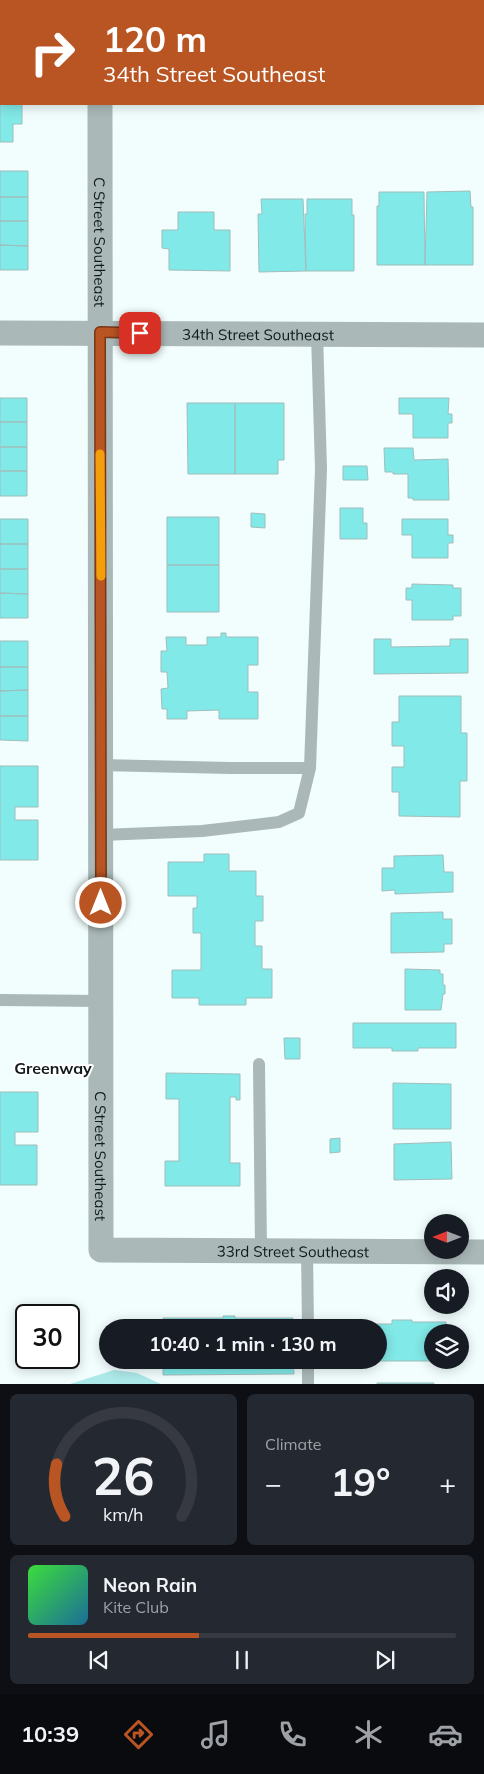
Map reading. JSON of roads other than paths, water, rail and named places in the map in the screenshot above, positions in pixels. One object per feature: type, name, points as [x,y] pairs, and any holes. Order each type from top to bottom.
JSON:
[{"type":"street","name":"C Street Southeast","points":[[100,105],[101,1250]]},
{"type":"street","name":"34th Street Southeast","points":[[0,333],[484,335]]},
{"type":"street","name":"33rd Street Southeast","points":[[101,1250],[484,1252]]},
{"type":"lane","points":[[101,835],[202,831],[279,822],[299,813],[310,768],[321,469],[317,334]]},
{"type":"lane","points":[[101,765],[310,768]]},
{"type":"lane","points":[[0,1000],[101,1001]]},
{"type":"lane","points":[[259,1064],[261,1251]]},
{"type":"lane","points":[[307,1251],[308,1319]]},
{"type":"lane","points":[[308,1369],[308,1384]]},
{"type":"district","name":"Greenway","points":[[53,1068]]}]
